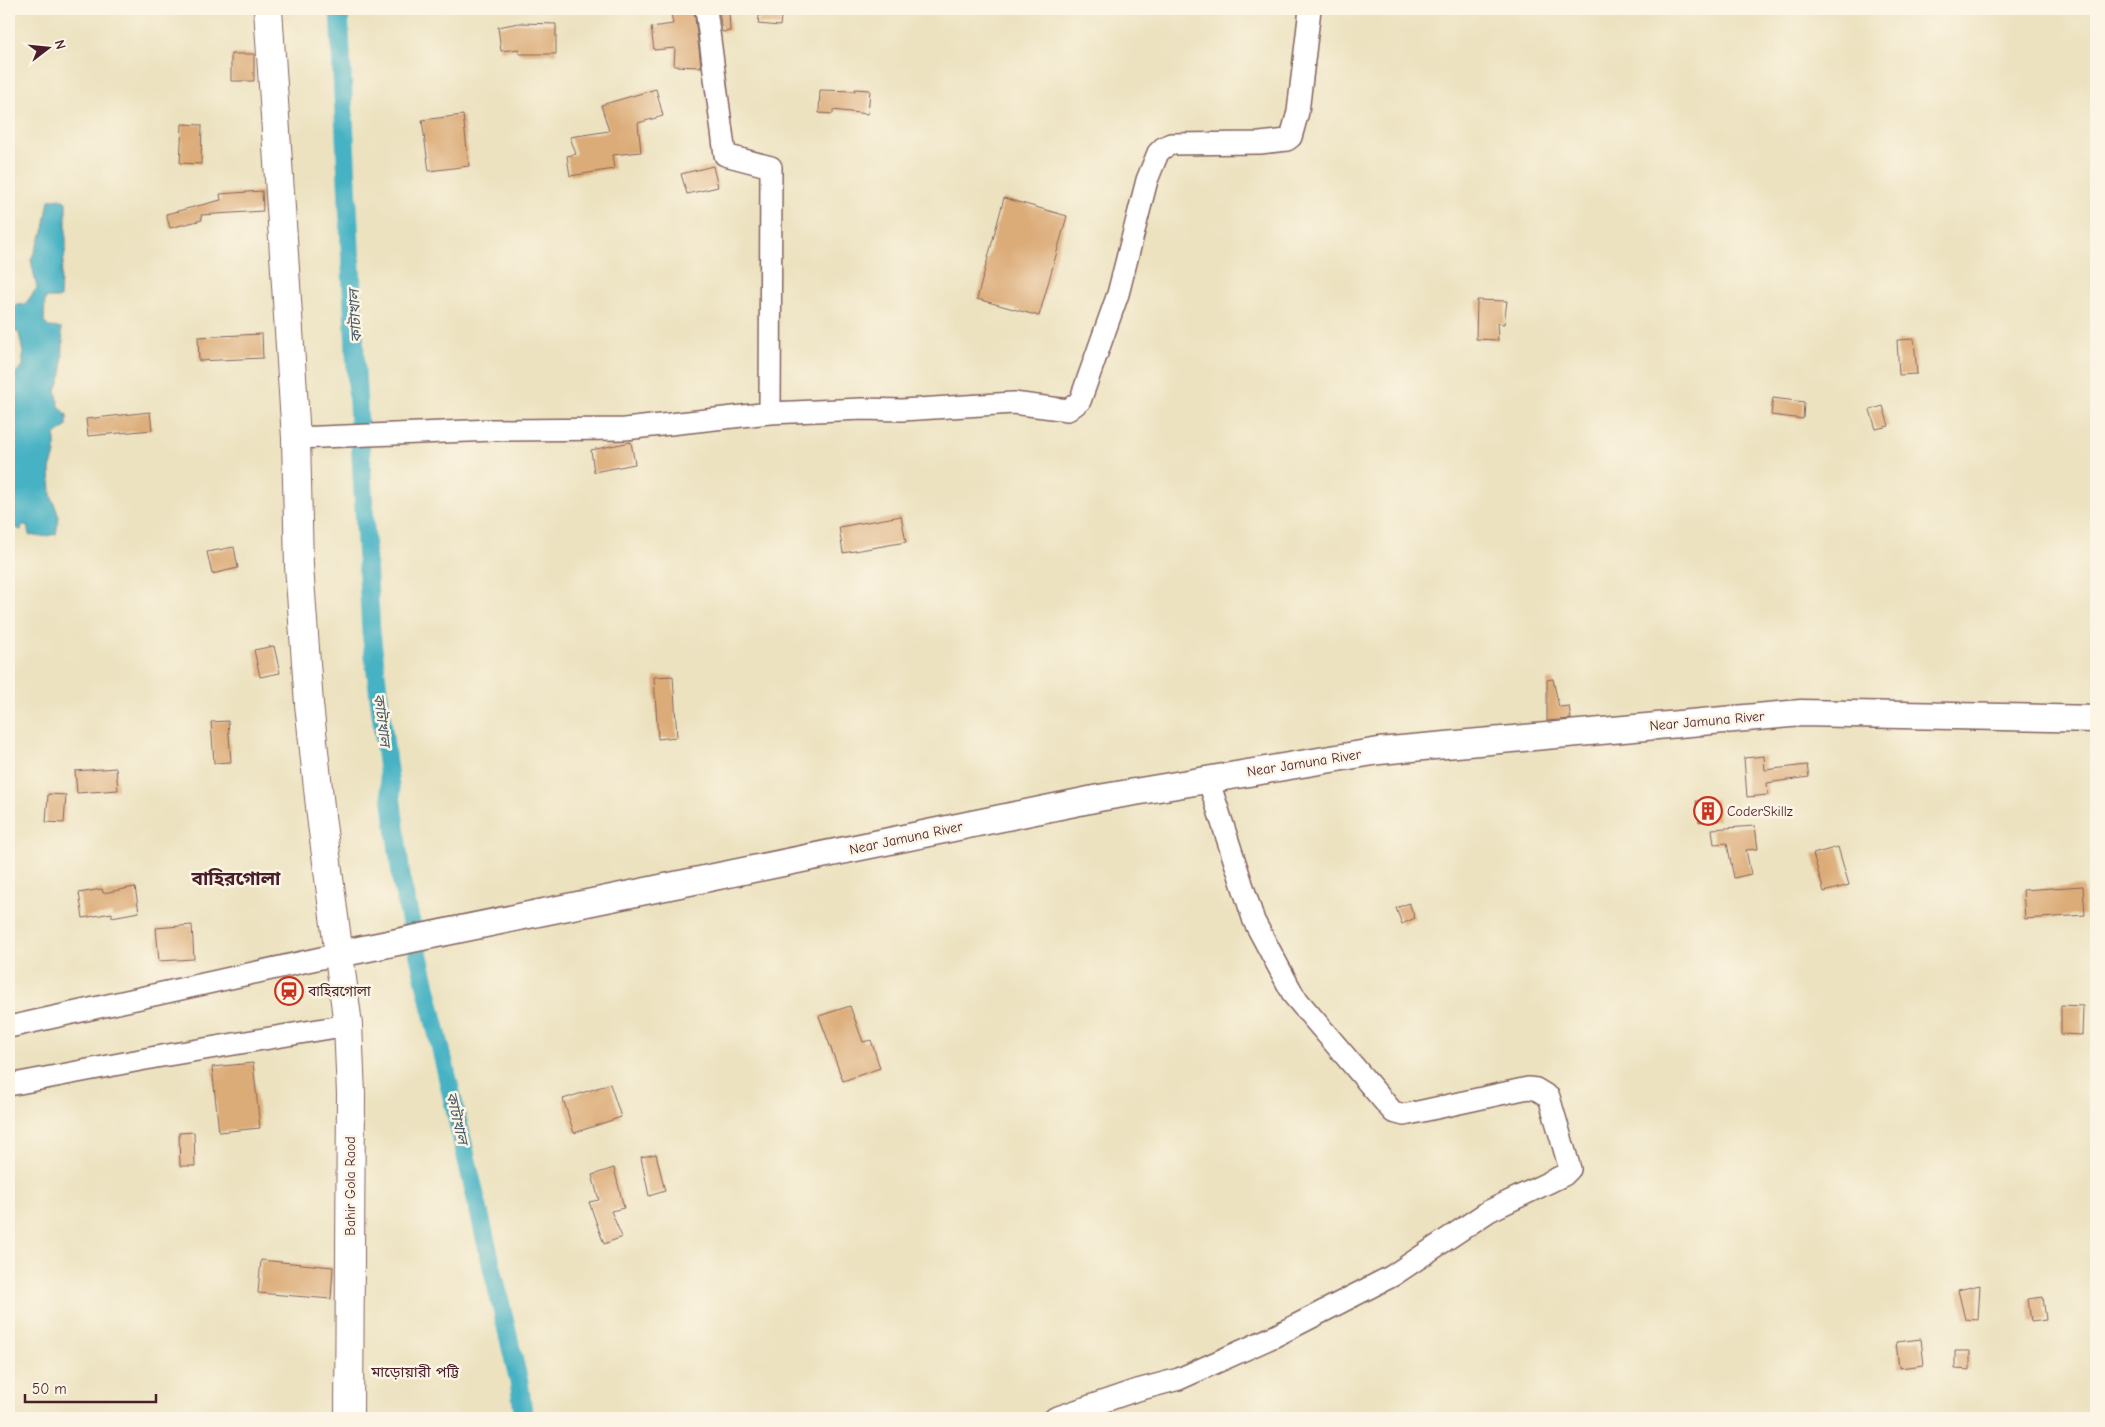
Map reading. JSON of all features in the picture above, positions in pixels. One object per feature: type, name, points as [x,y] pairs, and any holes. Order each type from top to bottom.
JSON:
[{"type":"main road","name":"Bahir Gola Raod","points":[[268,9],[306,438],[300,566],[309,704],[321,816],[350,952],[348,1025],[350,1094],[348,1418]]},
{"type":"street","points":[[706,9],[725,155],[771,167],[770,413]]},
{"type":"street","points":[[306,438],[391,436],[493,430],[625,429],[770,413],[862,409],[902,410],[1013,403],[1064,411],[1073,408],[1080,401],[1118,294],[1147,180],[1158,153],[1171,144],[1260,144],[1287,140],[1291,137],[1298,112],[1310,9]]},
{"type":"street","name":"Near Jamuna River","points":[[350,952],[1099,798],[1379,751],[1801,713],[2096,719]]},
{"type":"street","points":[[1061,1417],[1134,1391],[1179,1379],[1275,1336],[1392,1276],[1489,1211],[1564,1176],[1570,1169],[1549,1097],[1536,1088],[1528,1088],[1404,1116],[1394,1112],[1294,996],[1254,921],[1208,779]]},
{"type":"street","points":[[9,1027],[350,952]]},
{"type":"street","points":[[9,1086],[156,1057],[348,1025]]},
{"type":"water","points":[[60,198],[66,202],[66,247],[61,275],[60,298],[45,298],[44,322],[49,327],[61,328],[63,342],[62,374],[56,390],[59,406],[67,415],[67,426],[55,435],[55,453],[50,469],[51,495],[59,517],[56,534],[41,537],[29,535],[27,525],[22,525],[21,530],[9,525],[9,390],[11,377],[23,366],[23,353],[19,333],[12,329],[10,317],[15,306],[26,303],[37,288],[31,260],[44,229],[49,200]]},
{"type":"building","points":[[670,9],[694,9],[701,67],[674,66],[675,48],[654,50],[651,27],[673,24]]},
{"type":"building","points":[[719,9],[729,9],[730,31],[722,32]]},
{"type":"building","points":[[760,9],[782,9],[780,26],[758,24]]},
{"type":"building","points":[[519,23],[556,24],[556,54],[519,54],[519,49],[501,51],[498,27]]},
{"type":"building","points":[[231,54],[254,54],[254,81],[231,81]]},
{"type":"building","points":[[656,89],[663,116],[638,123],[641,152],[612,155],[614,169],[570,176],[567,156],[576,154],[570,137],[609,131],[601,105]]},
{"type":"building","points":[[855,89],[870,90],[868,114],[833,110],[833,114],[819,113],[820,90],[855,91]]},
{"type":"building","points":[[463,115],[469,166],[429,171],[422,120]]},
{"type":"building","points":[[182,124],[202,125],[201,164],[180,163]]},
{"type":"building","points":[[713,166],[718,187],[687,194],[681,174]]},
{"type":"building","points":[[262,191],[263,211],[201,215],[202,220],[170,228],[166,214],[221,200],[220,194]]},
{"type":"building","points":[[1004,198],[1067,216],[1039,316],[977,299]]},
{"type":"building","points":[[1477,300],[1507,301],[1504,324],[1497,323],[1498,340],[1476,339]]},
{"type":"building","points":[[262,334],[263,358],[199,361],[198,337]]},
{"type":"building","points":[[1914,339],[1917,374],[1899,375],[1897,340]]},
{"type":"building","points":[[1773,398],[1804,402],[1803,419],[1771,415]]},
{"type":"building","points":[[1883,406],[1889,426],[1876,429],[1870,410]]},
{"type":"building","points":[[150,412],[152,430],[88,436],[86,419]]},
{"type":"building","points":[[631,442],[635,464],[594,472],[591,450]]},
{"type":"building","points":[[901,516],[906,542],[843,553],[839,527]]},
{"type":"building","points":[[234,547],[238,568],[212,574],[207,552]]},
{"type":"building","points":[[274,646],[280,673],[260,677],[254,650]]},
{"type":"building","points":[[673,676],[677,737],[658,739],[654,677]]},
{"type":"building","points":[[1553,679],[1559,707],[1569,706],[1571,719],[1547,721],[1547,680]]},
{"type":"building","points":[[228,721],[231,762],[214,763],[211,722]]},
{"type":"building","points":[[1764,756],[1765,770],[1807,765],[1809,777],[1767,783],[1768,795],[1747,797],[1744,758]]},
{"type":"building","points":[[116,768],[118,790],[77,793],[75,771]]},
{"type":"building","points":[[48,794],[66,795],[64,823],[46,822]]},
{"type":"building","name":"CoderSkillz","points":[[1716,799],[1719,820],[1699,822],[1696,801]]},
{"type":"building","points":[[1755,826],[1758,849],[1746,850],[1751,874],[1734,878],[1727,843],[1714,844],[1712,829]]},
{"type":"building","points":[[1838,847],[1849,885],[1824,892],[1813,854]]},
{"type":"building","points":[[2083,886],[2085,915],[2025,919],[2023,890]]},
{"type":"building","points":[[135,887],[139,912],[112,917],[112,913],[83,918],[79,893],[102,889],[103,893]]},
{"type":"building","points":[[1409,903],[1415,918],[1402,924],[1396,908]]},
{"type":"building","points":[[192,925],[194,959],[159,961],[156,928]]},
{"type":"building","points":[[2061,1005],[2083,1006],[2082,1035],[2061,1034]]},
{"type":"building","points":[[850,1006],[863,1042],[871,1040],[880,1068],[843,1081],[819,1016]]},
{"type":"building","points":[[253,1063],[260,1128],[219,1132],[212,1067]]},
{"type":"building","points":[[610,1084],[621,1117],[574,1133],[563,1099]]},
{"type":"building","points":[[194,1132],[195,1166],[180,1166],[179,1133]]},
{"type":"building","points":[[656,1154],[665,1191],[649,1196],[641,1157]]},
{"type":"building","points":[[614,1168],[624,1208],[611,1211],[622,1237],[604,1244],[589,1202],[599,1200],[592,1175]]},
{"type":"building","points":[[261,1260],[333,1267],[331,1299],[258,1293]]},
{"type":"building","points":[[1980,1285],[1978,1320],[1965,1319],[1958,1290]]},
{"type":"building","points":[[2043,1297],[2046,1320],[2031,1322],[2028,1299]]},
{"type":"building","points":[[1921,1339],[1924,1365],[1899,1368],[1896,1342]]},
{"type":"building","points":[[1955,1351],[1970,1351],[1970,1370],[1955,1369]]},
{"type":"waterway","name":"কাটাখাল","points":[[339,9],[355,353],[371,632],[402,884],[519,1382],[524,1418]]},
{"type":"place","name":"CoderSkillz","points":[[1708,811]]},
{"type":"place","name":"বাহিরগোলা","points":[[289,991]]},
{"type":"district","name":"বাহিরগোলা","points":[[236,879]]},
{"type":"district","name":"মাড়োয়ারী পট্টি","points":[[415,1372]]}]
